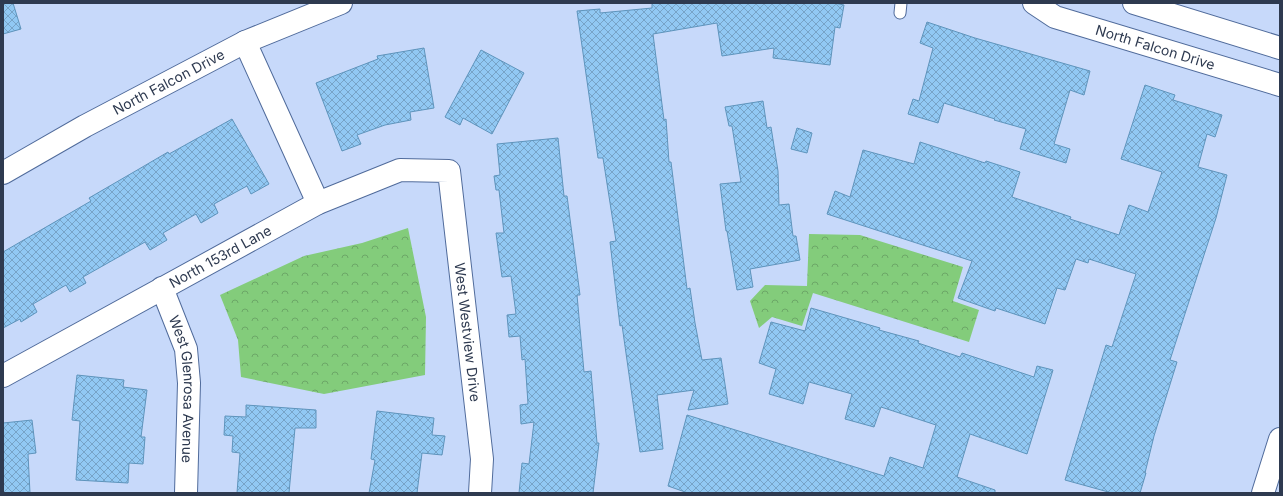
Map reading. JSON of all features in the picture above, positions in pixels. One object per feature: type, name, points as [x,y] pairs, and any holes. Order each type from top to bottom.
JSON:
[{"type":"street","name":"North Falcon Drive","points":[[3,173],[92,122],[245,42],[341,3]]},
{"type":"street","name":"North Falcon Drive","points":[[1034,3],[1055,17],[1280,85]]},
{"type":"street","points":[[1134,3],[1280,48]]},
{"type":"street","points":[[245,42],[318,203]]},
{"type":"street","name":"North 153rd Lane","points":[[3,376],[318,203],[400,170],[449,171]]},
{"type":"street","name":"West Westview Drive","points":[[449,171],[482,459],[480,493]]},
{"type":"street","name":"West Glenrosa Avenue","points":[[162,288],[186,349],[189,383],[186,493]]},
{"type":"street","points":[[1263,493],[1280,439]]},
{"type":"green space","points":[[408,228],[426,317],[425,375],[324,394],[241,377],[238,340],[220,295],[304,256],[362,243]]},
{"type":"green space","points":[[809,234],[860,235],[963,267],[953,301],[979,310],[969,342],[813,293],[802,326],[772,317],[759,328],[750,301],[765,285],[807,286]]},
{"type":"building","points":[[3,3],[13,3],[21,29],[3,34]]},
{"type":"building","points":[[652,3],[834,3],[844,5],[840,28],[835,27],[830,65],[773,58],[774,48],[722,56],[717,23],[653,34],[664,120],[666,119],[669,162],[671,162],[687,289],[690,288],[702,360],[721,358],[728,404],[688,410],[694,390],[657,395],[663,449],[640,452],[622,325],[620,326],[610,242],[616,241],[603,158],[598,158],[577,11],[600,9],[600,13],[652,8]]},
{"type":"building","points":[[927,22],[975,38],[1090,71],[1084,95],[1070,90],[1054,144],[1070,149],[1066,163],[1020,149],[1026,129],[944,103],[938,123],[908,114],[913,99],[919,101],[933,48],[920,43]]},
{"type":"building","points":[[424,48],[434,108],[410,112],[411,120],[385,125],[357,135],[361,144],[342,151],[316,83],[378,59],[377,56]]},
{"type":"building","points":[[481,50],[524,73],[492,134],[463,118],[460,125],[445,117]]},
{"type":"building","points":[[1145,85],[1175,95],[1173,100],[1222,115],[1215,137],[1207,134],[1198,167],[1227,175],[1216,218],[1170,360],[1177,362],[1154,436],[1140,493],[1112,493],[1065,480],[1106,345],[1112,347],[1136,274],[1089,259],[1088,263],[1076,259],[1065,290],[1057,288],[1045,324],[996,308],[995,311],[958,298],[972,261],[827,214],[835,191],[850,197],[863,150],[914,164],[920,142],[985,163],[986,161],[1020,172],[1012,197],[1071,217],[1070,219],[1119,235],[1129,205],[1148,212],[1162,172],[1121,159]]},
{"type":"building","points":[[763,101],[767,128],[771,127],[778,171],[779,205],[789,204],[793,236],[796,236],[800,260],[750,269],[753,287],[737,290],[726,231],[720,184],[741,182],[732,126],[729,126],[725,107]]},
{"type":"building","points":[[232,119],[269,184],[251,194],[247,186],[214,204],[218,213],[201,223],[196,214],[163,233],[167,240],[150,250],[145,242],[83,277],[86,283],[70,292],[66,285],[33,304],[37,312],[21,322],[20,319],[3,328],[3,252],[91,201],[89,198],[168,152],[169,154]]},
{"type":"building","points":[[797,128],[812,133],[807,153],[791,149]]},
{"type":"building","points":[[558,138],[564,196],[567,196],[580,295],[577,295],[584,372],[591,371],[597,443],[599,443],[593,493],[519,493],[522,463],[529,464],[534,422],[521,424],[520,405],[528,404],[525,359],[522,360],[520,336],[509,337],[507,315],[516,314],[511,276],[502,277],[496,233],[504,233],[499,190],[496,190],[494,176],[500,175],[497,144]]},
{"type":"building","points":[[811,308],[880,328],[879,330],[919,341],[918,343],[960,357],[962,353],[1034,377],[1037,366],[1053,370],[1027,454],[970,434],[957,477],[995,490],[995,493],[688,493],[668,486],[687,415],[884,476],[890,457],[923,468],[936,425],[881,407],[874,427],[845,419],[852,394],[809,382],[803,404],[769,394],[776,369],[759,363],[771,322],[805,331]]},
{"type":"building","points":[[77,375],[124,380],[123,387],[147,390],[141,437],[145,437],[143,464],[129,463],[128,483],[76,480],[80,421],[72,420]]},
{"type":"building","points":[[246,405],[316,410],[316,428],[295,428],[289,493],[237,493],[240,453],[232,452],[233,436],[224,435],[225,416],[246,417]]},
{"type":"building","points":[[377,411],[434,418],[432,435],[445,436],[442,455],[422,453],[417,493],[369,493],[375,460],[371,459]]},
{"type":"building","points":[[32,420],[36,453],[28,454],[30,493],[3,493],[3,423]]}]
